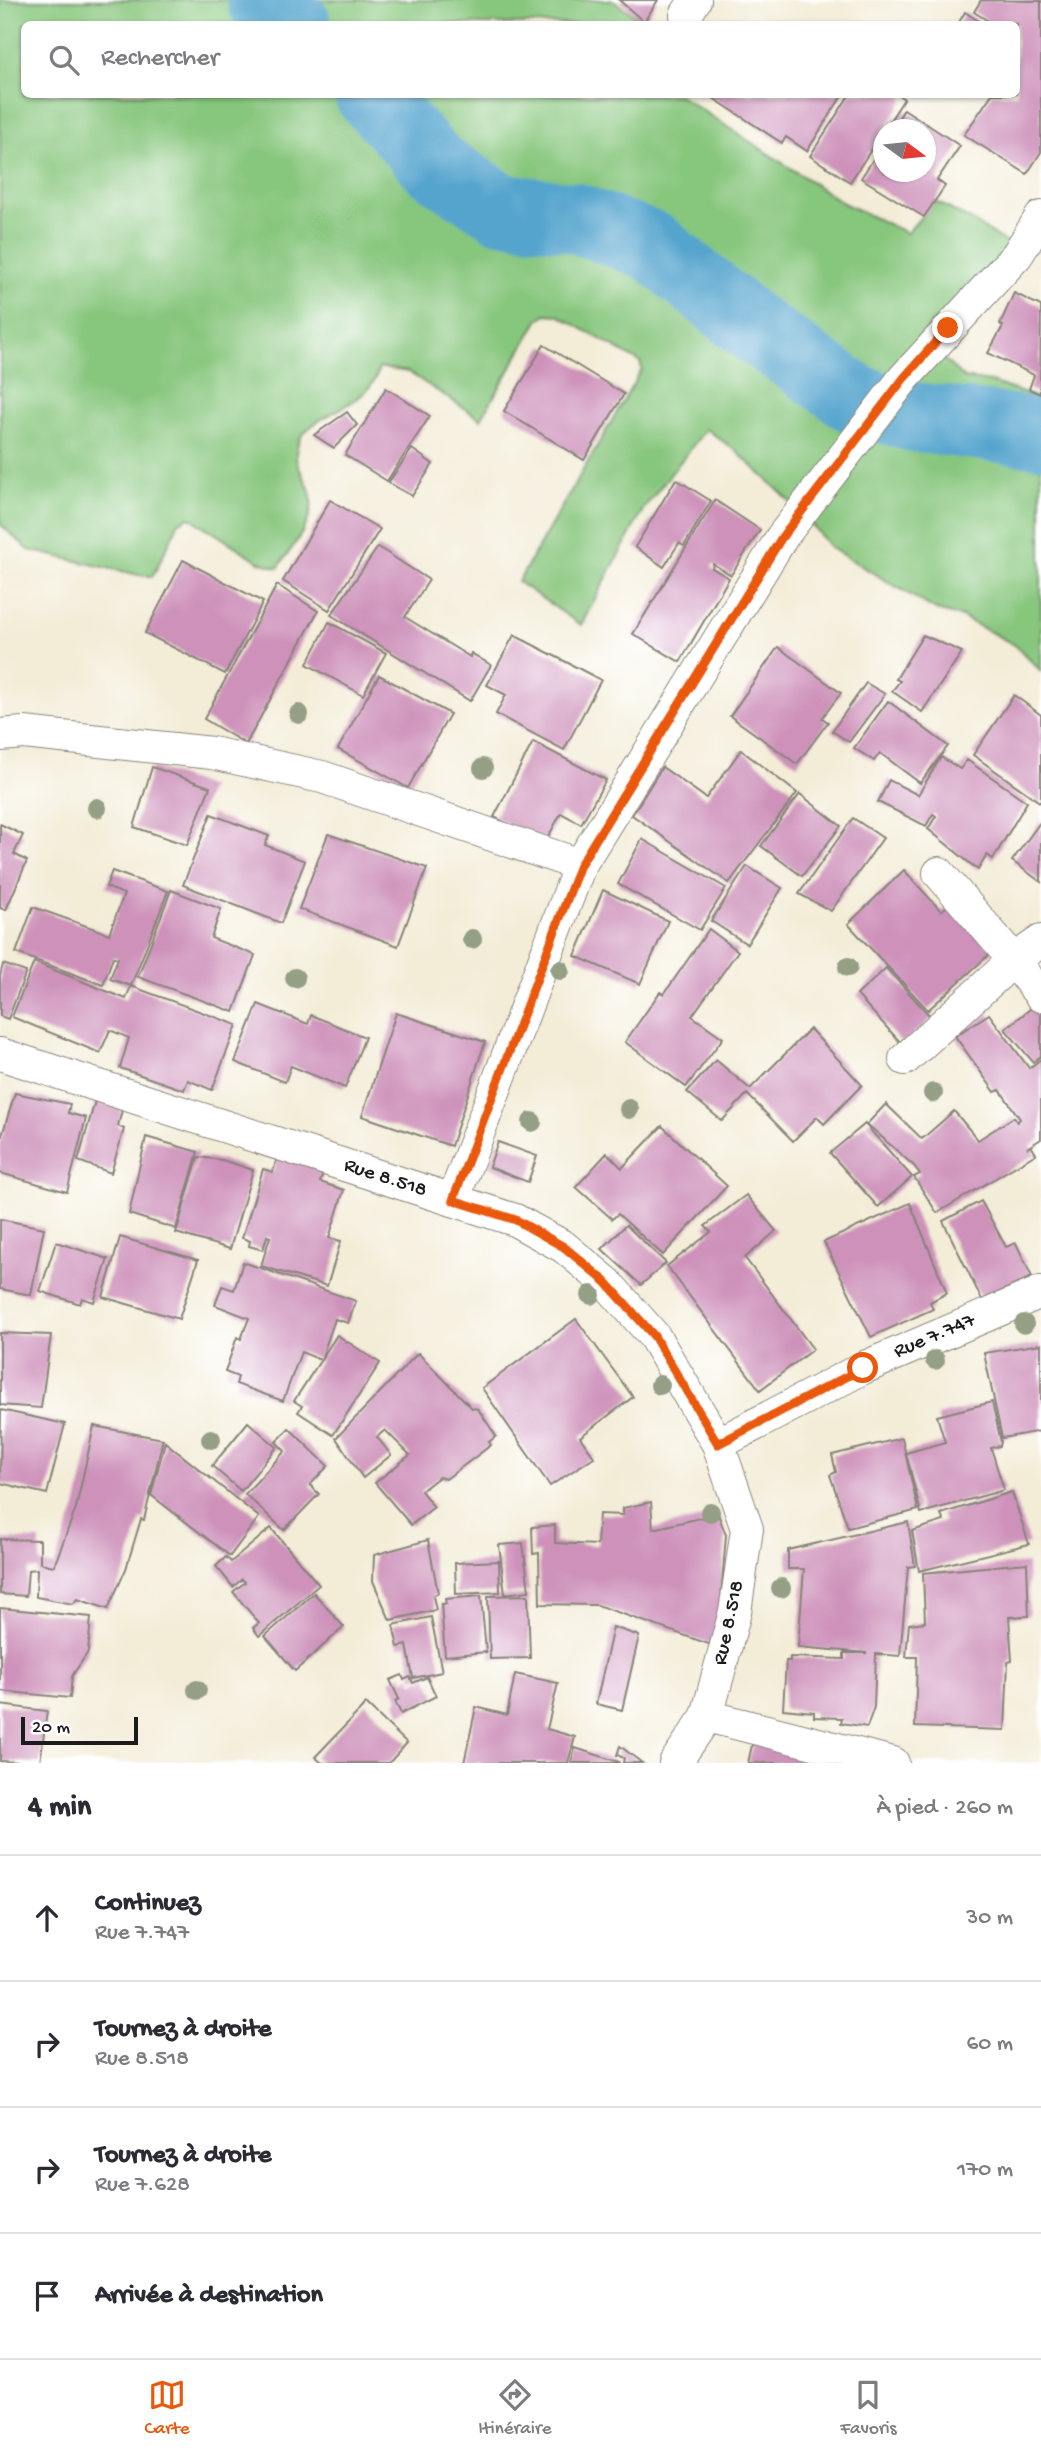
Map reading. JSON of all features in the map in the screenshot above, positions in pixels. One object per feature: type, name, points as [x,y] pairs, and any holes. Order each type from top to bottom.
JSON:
[{"type":"street","points":[[453,1200],[580,865],[782,537],[904,378],[1017,255],[1041,217]]},
{"type":"street","points":[[0,735],[24,733],[212,753],[310,774],[580,865]]},
{"type":"street","points":[[939,873],[1014,960],[1041,996]]},
{"type":"street","points":[[905,1059],[1014,960],[1041,941]]},
{"type":"street","name":"Rue 8.518","points":[[0,1055],[516,1220],[564,1247],[606,1282],[654,1336],[718,1444],[747,1529],[735,1612],[707,1716],[675,1763]]},
{"type":"street","name":"Rue 7.747","points":[[718,1444],[863,1368],[1041,1292]]},
{"type":"street","points":[[707,1716],[893,1763]]},
{"type":"green space","points":[[0,0],[612,0],[644,21],[21,21],[21,98],[684,98],[845,204],[907,233],[935,201],[969,219],[1013,247],[920,337],[964,378],[991,382],[1041,399],[1041,671],[1015,645],[962,617],[936,610],[831,548],[776,488],[735,450],[706,429],[644,508],[581,625],[518,582],[642,369],[640,362],[558,315],[546,314],[539,319],[481,419],[408,372],[379,368],[366,391],[307,430],[300,439],[296,455],[311,495],[310,515],[301,534],[278,568],[260,562],[189,517],[179,522],[153,576],[29,550],[0,524]]},
{"type":"building","points":[[619,0],[658,0],[643,21]]},
{"type":"building","points":[[981,0],[1041,1],[1041,152],[1027,174],[964,135],[989,98],[1020,98],[1020,21],[988,21],[974,12]]},
{"type":"building","points":[[965,12],[978,21],[960,21]]},
{"type":"building","points":[[713,98],[840,98],[807,151],[786,137],[782,143]]},
{"type":"building","points":[[847,98],[903,98],[891,119],[873,119],[873,147],[850,182],[810,156]]},
{"type":"building","points":[[904,109],[919,119],[898,119]]},
{"type":"building","points":[[936,130],[960,146],[937,180],[945,186],[924,217],[861,178],[873,160],[873,182],[936,182]]},
{"type":"building","points":[[1014,293],[1041,306],[1040,394],[1029,389],[1034,375],[988,353],[1003,326],[1000,324]]},
{"type":"building","points":[[544,345],[624,394],[584,460],[504,411]]},
{"type":"building","points":[[386,388],[430,416],[387,481],[345,455]]},
{"type":"building","points":[[347,412],[357,425],[334,448],[314,435]]},
{"type":"building","points":[[412,449],[433,464],[412,496],[388,483]]},
{"type":"building","points":[[676,479],[711,501],[684,546],[679,543],[664,567],[635,547]]},
{"type":"building","points":[[330,500],[380,529],[329,610],[283,581]]},
{"type":"building","points":[[715,500],[760,530],[731,575],[713,564],[712,568],[729,578],[680,662],[633,634]]},
{"type":"building","points":[[378,547],[429,580],[405,617],[470,657],[471,653],[491,665],[470,701],[331,615]]},
{"type":"building","points":[[183,560],[263,602],[225,674],[145,633]]},
{"type":"building","points":[[277,585],[318,611],[246,744],[204,719]]},
{"type":"building","points":[[329,622],[386,653],[363,695],[307,664]]},
{"type":"building","points":[[514,635],[601,680],[564,750],[496,714],[506,695],[487,685]]},
{"type":"building","points":[[923,635],[962,652],[922,712],[892,691],[900,681],[896,679]]},
{"type":"building","points":[[778,647],[841,693],[822,718],[828,722],[797,764],[730,716]]},
{"type":"building","points":[[379,675],[450,714],[408,788],[338,749]]},
{"type":"building","points":[[866,683],[885,694],[849,742],[832,731]]},
{"type":"building","points":[[1014,695],[1041,715],[1041,803],[973,755]]},
{"type":"building","points":[[888,701],[948,746],[920,783],[880,753],[874,761],[854,748]]},
{"type":"building","points":[[533,742],[606,780],[581,824],[561,813],[545,843],[494,817]]},
{"type":"building","points":[[741,750],[797,793],[729,883],[632,815],[662,767],[706,798]]},
{"type":"building","points":[[941,757],[960,769],[967,760],[1027,802],[993,859],[987,855],[978,870],[928,829],[936,816],[933,814],[926,826],[878,802],[889,780],[918,795]]},
{"type":"building","points":[[152,767],[210,787],[187,845],[134,827]]},
{"type":"building","points":[[800,794],[841,826],[802,876],[761,846]]},
{"type":"building","points":[[211,814],[269,836],[265,845],[305,861],[281,923],[183,885]]},
{"type":"building","points":[[853,818],[883,838],[831,911],[799,894]]},
{"type":"building","points":[[1041,821],[1041,882],[1012,861]]},
{"type":"building","points":[[0,824],[23,835],[14,854],[27,861],[6,910],[0,908]]},
{"type":"building","points":[[328,834],[427,868],[398,946],[299,909]]},
{"type":"building","points":[[642,839],[726,888],[700,930],[618,884]]},
{"type":"building","points":[[747,866],[782,888],[747,944],[711,921]]},
{"type":"building","points":[[904,870],[941,911],[950,904],[993,951],[928,1010],[848,924]]},
{"type":"building","points":[[112,871],[168,891],[131,986],[110,979],[118,958],[113,957],[103,985],[16,953],[33,907],[109,934],[124,894],[106,887]]},
{"type":"building","points":[[171,890],[221,909],[211,938],[255,955],[234,1012],[138,977]]},
{"type":"building","points":[[603,890],[668,921],[640,984],[575,956]]},
{"type":"building","points":[[709,929],[738,951],[692,1016],[723,1038],[686,1087],[625,1042],[660,992],[664,994]]},
{"type":"building","points":[[34,962],[126,999],[131,986],[237,1025],[212,1090],[188,1080],[184,1090],[120,1068],[129,1038],[110,1030],[100,1053],[12,1017]]},
{"type":"building","points":[[3,964],[26,972],[8,1019],[0,1016],[0,976]]},
{"type":"building","points":[[886,968],[932,1018],[902,1044],[857,995]]},
{"type":"building","points":[[258,1004],[308,1024],[311,1015],[365,1037],[345,1088],[291,1066],[285,1082],[235,1062]]},
{"type":"building","points":[[1034,1006],[1041,1015],[1041,1056],[1033,1062],[1005,1029]]},
{"type":"building","points":[[396,1013],[485,1042],[451,1146],[362,1116]]},
{"type":"building","points":[[989,1014],[1029,1068],[1041,1059],[1041,1139],[1027,1148],[1031,1146],[1036,1154],[937,1213],[914,1177],[920,1174],[914,1166],[867,1124],[886,1104],[922,1139],[954,1111],[978,1140],[1014,1117],[1017,1122],[1020,1119],[1000,1090],[995,1092],[955,1036]]},
{"type":"building","points":[[810,1029],[862,1085],[824,1124],[817,1117],[793,1141],[747,1094],[722,1121],[687,1092],[716,1060],[750,1089]]},
{"type":"building","points":[[15,1093],[70,1104],[68,1113],[86,1118],[67,1192],[0,1173],[0,1142]]},
{"type":"building","points":[[95,1101],[122,1110],[118,1126],[124,1129],[111,1173],[78,1161]]},
{"type":"building","points":[[865,1124],[912,1177],[878,1207],[830,1153]]},
{"type":"building","points":[[662,1126],[727,1186],[663,1255],[618,1214],[612,1219],[576,1187],[607,1153],[622,1168]]},
{"type":"building","points":[[146,1137],[198,1152],[176,1229],[129,1214]]},
{"type":"building","points":[[498,1142],[537,1156],[528,1182],[489,1167]]},
{"type":"building","points":[[278,1154],[325,1168],[320,1182],[344,1190],[329,1238],[341,1241],[327,1286],[261,1266],[270,1237],[267,1236],[263,1250],[249,1246],[250,1241],[242,1238],[263,1169],[273,1172]]},
{"type":"building","points":[[198,1157],[222,1160],[253,1170],[230,1249],[176,1233]]},
{"type":"building","points":[[746,1195],[776,1231],[745,1258],[813,1349],[760,1390],[667,1266],[711,1232],[705,1226]]},
{"type":"building","points":[[981,1201],[1006,1247],[1016,1243],[1032,1277],[982,1300],[943,1221]]},
{"type":"building","points":[[910,1203],[947,1293],[930,1302],[933,1309],[871,1337],[824,1242]]},
{"type":"building","points":[[0,1219],[44,1228],[31,1295],[0,1289]]},
{"type":"building","points":[[626,1225],[666,1263],[641,1285],[602,1249]]},
{"type":"building","points":[[120,1237],[198,1260],[179,1319],[103,1297]]},
{"type":"building","points":[[56,1242],[108,1259],[94,1302],[82,1298],[80,1304],[40,1291]]},
{"type":"building","points":[[243,1262],[356,1301],[348,1323],[335,1319],[321,1360],[301,1352],[283,1401],[236,1384],[238,1377],[225,1372],[237,1337],[241,1339],[249,1318],[215,1305],[222,1286],[234,1290]]},
{"type":"building","points":[[576,1319],[633,1397],[580,1437],[594,1457],[550,1486],[482,1388]]},
{"type":"building","points":[[0,1333],[51,1335],[41,1408],[0,1405]]},
{"type":"building","points":[[337,1335],[380,1363],[333,1435],[298,1412],[302,1406],[294,1401]]},
{"type":"building","points":[[1041,1344],[1041,1431],[1002,1438],[984,1353]]},
{"type":"building","points":[[418,1353],[472,1408],[478,1409],[496,1436],[489,1442],[491,1445],[446,1479],[439,1477],[421,1491],[434,1507],[411,1525],[375,1483],[410,1455],[385,1430],[377,1437],[391,1455],[363,1478],[336,1438]]},
{"type":"building","points":[[992,1402],[1001,1442],[1000,1446],[991,1448],[1004,1490],[921,1513],[906,1453],[945,1442],[937,1416]]},
{"type":"building","points":[[1,1410],[65,1424],[47,1494],[0,1483]]},
{"type":"building","points":[[248,1422],[277,1447],[241,1491],[212,1466]]},
{"type":"building","points":[[94,1426],[163,1439],[144,1520],[141,1519],[126,1569],[108,1609],[77,1599],[73,1604],[36,1597],[37,1569],[28,1570],[26,1596],[0,1594],[0,1539],[40,1540],[40,1563],[54,1566],[76,1508]]},
{"type":"building","points":[[289,1428],[328,1466],[310,1485],[319,1494],[284,1530],[245,1494],[285,1451],[276,1442]]},
{"type":"building","points":[[902,1438],[918,1510],[848,1528],[830,1475],[836,1472],[832,1455]]},
{"type":"building","points":[[165,1442],[259,1517],[230,1556],[151,1495]]},
{"type":"building","points":[[1012,1492],[1029,1544],[919,1571],[912,1531],[944,1521],[941,1514]]},
{"type":"building","points":[[651,1502],[653,1529],[718,1514],[726,1535],[717,1647],[597,1605],[540,1604],[539,1553],[533,1554],[532,1527],[555,1525],[555,1543],[597,1545],[599,1514],[623,1515],[623,1508]]},
{"type":"building","points":[[908,1522],[915,1566],[908,1567],[900,1656],[876,1654],[874,1707],[867,1727],[841,1723],[842,1718],[814,1717],[814,1712],[783,1709],[786,1661],[790,1661],[790,1657],[844,1659],[844,1653],[867,1653],[798,1647],[804,1569],[788,1569],[788,1550]]},
{"type":"building","points":[[271,1528],[319,1585],[259,1636],[253,1628],[259,1623],[233,1592],[245,1582],[242,1579],[233,1587],[216,1566],[226,1557],[231,1562]]},
{"type":"building","points":[[428,1540],[438,1593],[433,1596],[436,1610],[390,1620],[373,1581],[374,1555]]},
{"type":"building","points":[[523,1543],[529,1591],[505,1594],[499,1545]]},
{"type":"building","points":[[499,1561],[500,1592],[456,1594],[455,1563]]},
{"type":"building","points":[[1027,1563],[1029,1616],[1009,1617],[1012,1661],[1008,1662],[1005,1730],[915,1727],[917,1657],[906,1657],[909,1624],[925,1622],[923,1573]]},
{"type":"building","points":[[314,1593],[344,1627],[295,1671],[265,1636]]},
{"type":"building","points":[[528,1595],[530,1658],[490,1659],[488,1596]]},
{"type":"building","points":[[481,1596],[486,1652],[445,1656],[441,1604],[446,1604],[445,1599]]},
{"type":"building","points":[[0,1608],[91,1617],[88,1652],[72,1676],[70,1698],[0,1691]]},
{"type":"building","points":[[431,1617],[442,1672],[413,1678],[407,1645],[398,1647],[393,1625]]},
{"type":"building","points":[[613,1627],[639,1636],[622,1710],[596,1704]]},
{"type":"building","points":[[515,1674],[558,1683],[547,1729],[575,1737],[568,1763],[464,1763],[476,1707],[507,1715]]},
{"type":"building","points":[[402,1675],[404,1680],[410,1677],[413,1683],[427,1677],[436,1696],[401,1714],[395,1701],[399,1699],[390,1680]]},
{"type":"building","points":[[366,1704],[407,1743],[389,1763],[322,1763],[315,1757]]},
{"type":"building","points":[[0,1705],[47,1711],[40,1763],[0,1761]]},
{"type":"building","points":[[754,1736],[836,1763],[748,1763]]},
{"type":"building","points":[[620,1746],[642,1763],[623,1763],[624,1758],[617,1755]]},
{"type":"building","points":[[575,1748],[619,1762],[619,1763],[571,1763]]},
{"type":"waterway","points":[[262,0],[292,21]]},
{"type":"waterway","points":[[373,98],[435,166],[501,208],[573,217],[652,246],[755,329],[854,398],[913,417],[1041,433]]},
{"type":"route","points":[[863,1368],[718,1444],[654,1336],[606,1282],[564,1247],[516,1220],[453,1200],[580,865],[782,537],[904,378],[948,328]]}]
